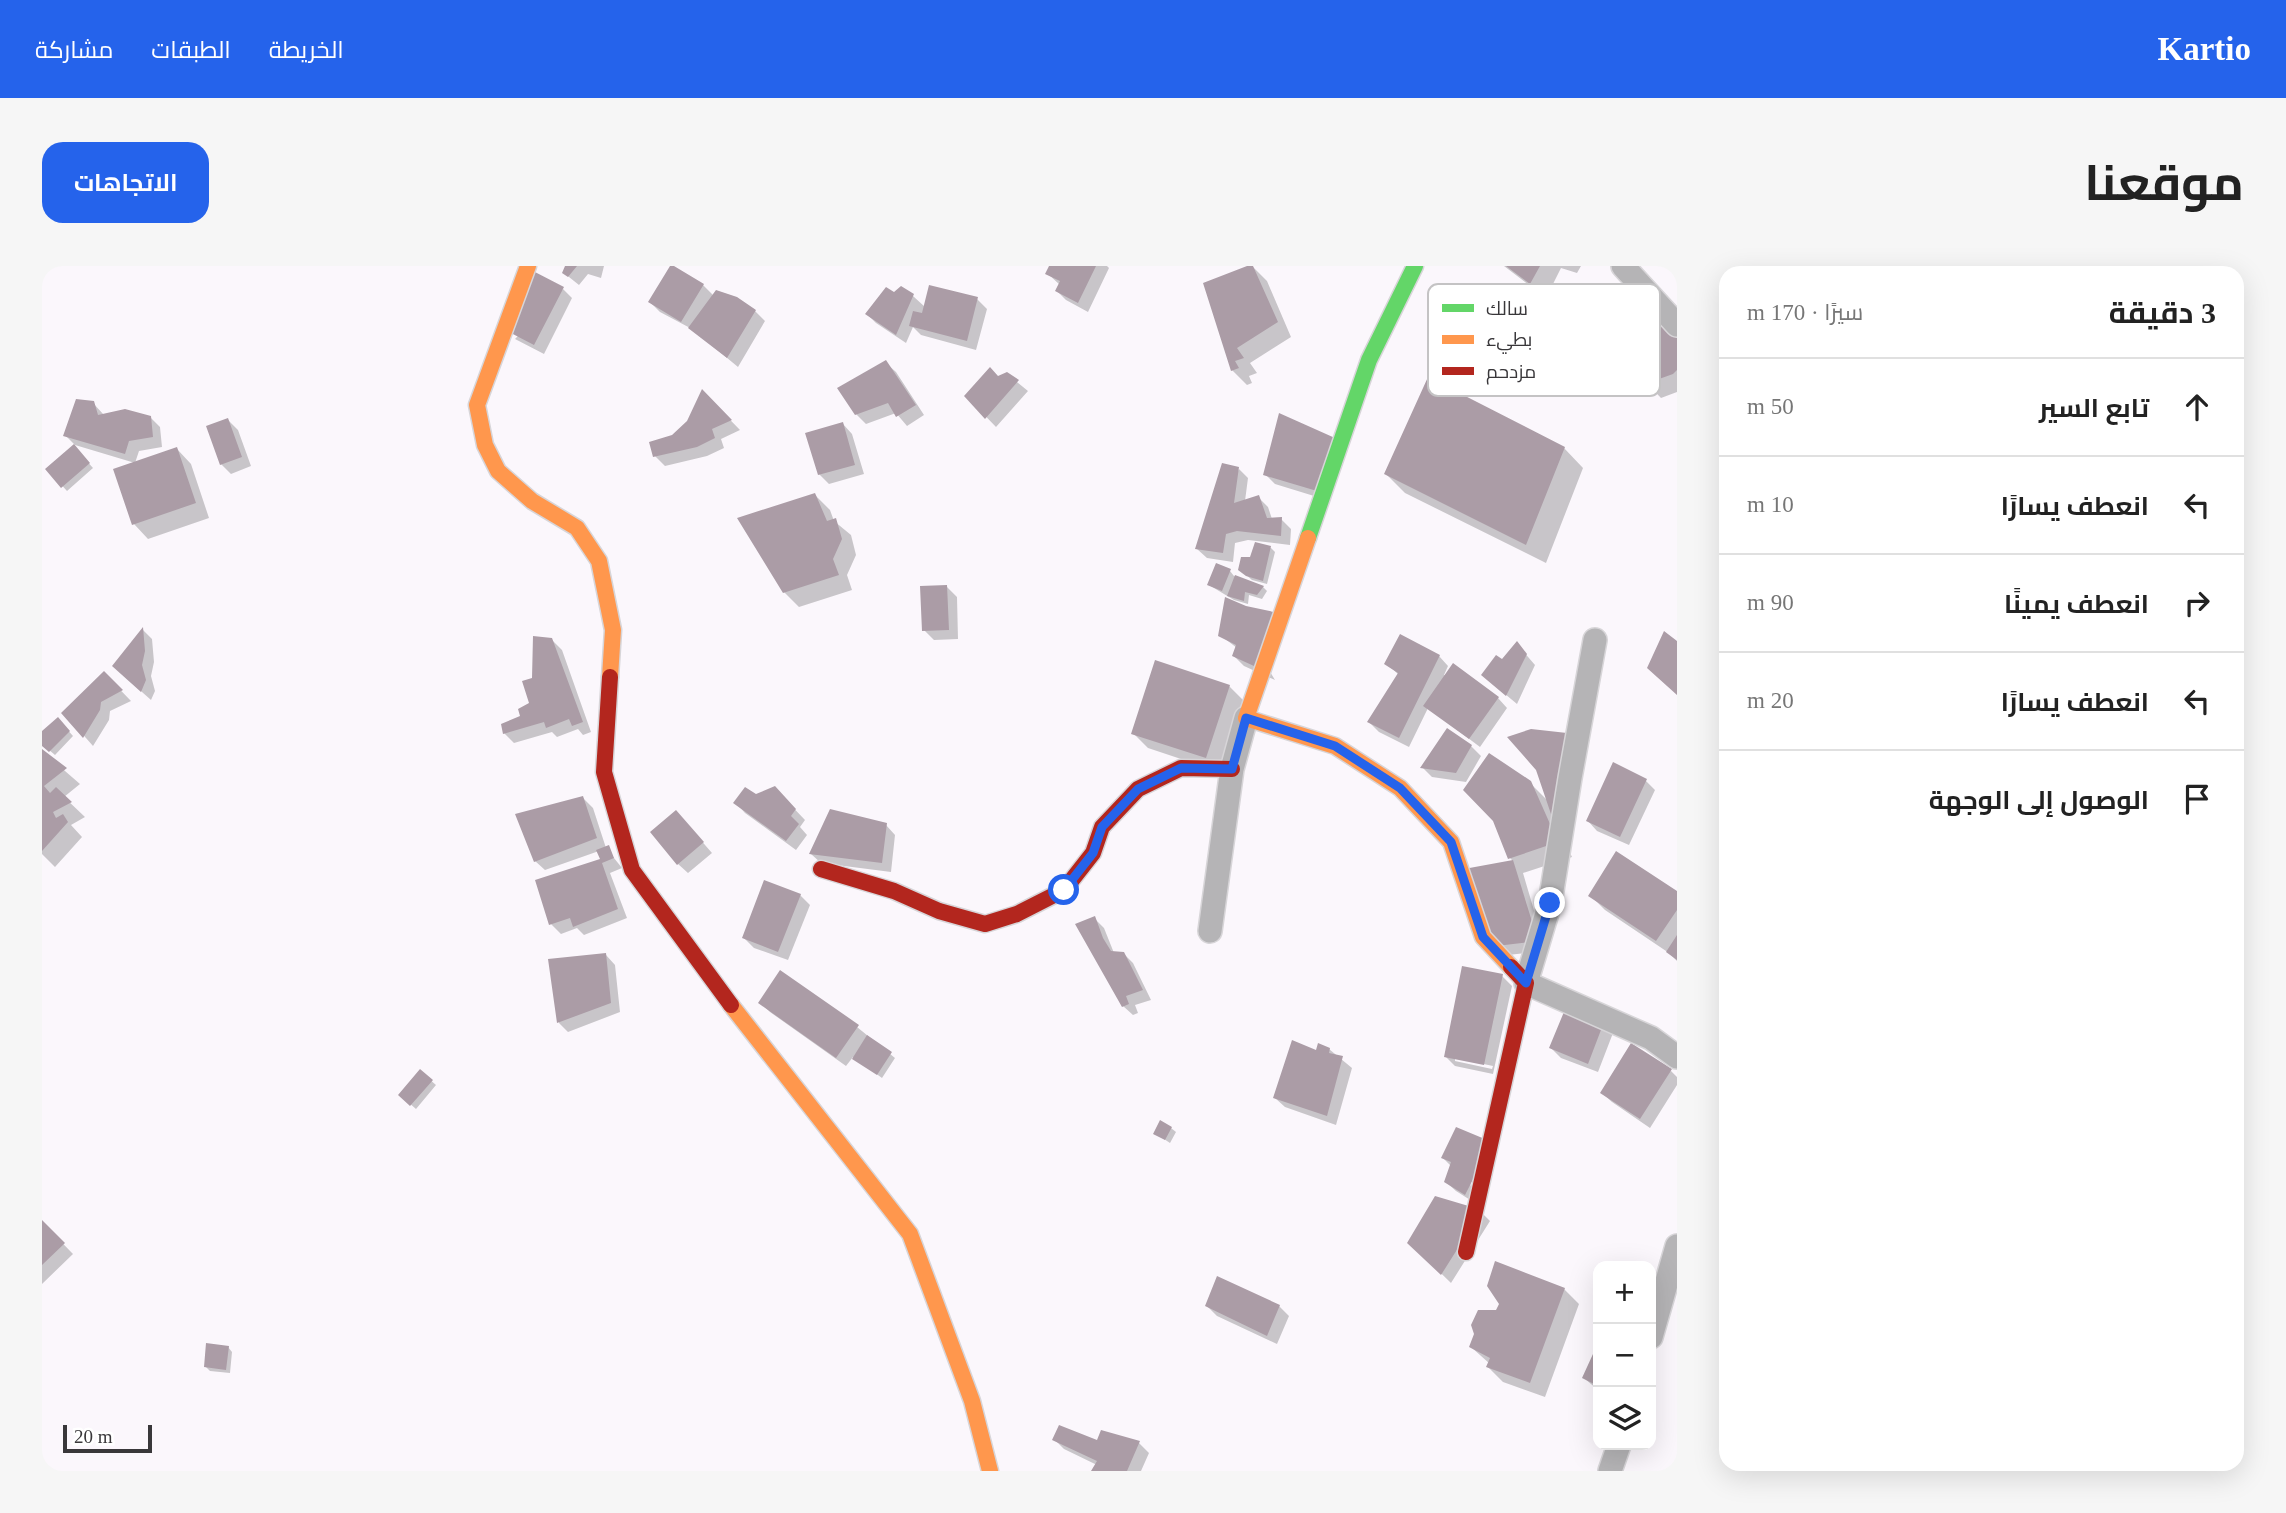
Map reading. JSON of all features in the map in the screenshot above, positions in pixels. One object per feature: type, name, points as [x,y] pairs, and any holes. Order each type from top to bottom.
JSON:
[{"type":"street","points":[[528,266],[477,405],[485,445],[498,471],[532,500],[578,528],[599,561],[613,631],[604,772],[632,870],[751,1031],[910,1234],[972,1401],[990,1471]]},
{"type":"street","points":[[1210,931],[1232,769],[1246,718],[1368,360],[1415,266]]},
{"type":"street","points":[[1623,266],[1639,284]]},
{"type":"street","points":[[1660,306],[1677,325]]},
{"type":"street","points":[[1466,1252],[1526,983],[1550,903],[1595,640]]},
{"type":"street","points":[[1246,718],[1335,746],[1400,788],[1451,842],[1483,937],[1526,983],[1650,1038],[1677,1057]]},
{"type":"street","points":[[821,869],[894,891],[939,911],[985,924],[1017,914],[1064,890],[1093,853],[1102,827],[1138,789],[1181,768],[1232,769]]},
{"type":"street","points":[[1655,1324],[1677,1246]]},
{"type":"street","points":[[1610,1471],[1617,1450]]},
{"type":"building","points":[[565,266],[577,266],[568,277],[562,273]]},
{"type":"building","points":[[670,266],[704,284],[681,322],[648,302]]},
{"type":"building","points":[[1049,266],[1096,266],[1078,303],[1055,291],[1060,281],[1045,274]]},
{"type":"building","points":[[1253,266],[1278,322],[1237,348],[1244,358],[1235,361],[1239,368],[1231,371],[1203,283]]},
{"type":"building","points":[[1506,266],[1540,266],[1530,284]]},
{"type":"building","points":[[533,271],[564,287],[534,345],[503,329]]},
{"type":"building","points":[[929,285],[978,297],[967,341],[909,326],[913,311],[922,313]]},
{"type":"building","points":[[901,286],[914,294],[896,335],[865,314],[886,287],[894,292]]},
{"type":"building","points":[[716,290],[737,297],[756,310],[727,358],[688,328]]},
{"type":"building","points":[[1660,321],[1677,338],[1677,370],[1660,379]]},
{"type":"building","points":[[886,360],[916,405],[896,417],[888,403],[855,415],[837,388]]},
{"type":"building","points":[[990,367],[998,376],[1007,372],[1019,380],[985,419],[964,396]]},
{"type":"building","points":[[1428,377],[1428,396],[1465,396],[1565,447],[1526,545],[1384,474]]},
{"type":"building","points":[[702,389],[732,420],[712,429],[715,438],[697,447],[653,457],[649,442],[672,435],[687,421]]},
{"type":"building","points":[[76,399],[94,401],[98,415],[125,409],[151,416],[153,437],[129,441],[125,454],[63,436]]},
{"type":"building","points":[[1279,413],[1335,438],[1317,491],[1263,475]]},
{"type":"building","points":[[228,418],[242,457],[220,465],[206,426]]},
{"type":"building","points":[[843,422],[855,465],[818,475],[805,433]]},
{"type":"building","points":[[74,444],[90,463],[61,488],[45,469]]},
{"type":"building","points":[[177,447],[196,503],[132,525],[113,469]]},
{"type":"building","points":[[1222,463],[1239,467],[1234,503],[1259,495],[1267,518],[1282,517],[1281,536],[1237,531],[1226,534],[1223,553],[1195,549]]},
{"type":"building","points":[[815,493],[827,521],[836,518],[842,539],[833,559],[839,575],[783,593],[737,518]]},
{"type":"building","points":[[1255,542],[1271,546],[1263,581],[1246,576],[1238,570],[1241,557],[1250,557]]},
{"type":"building","points":[[1216,563],[1231,569],[1222,591],[1207,585]]},
{"type":"building","points":[[1235,575],[1264,586],[1257,595],[1245,592],[1244,601],[1227,596]]},
{"type":"building","points":[[947,585],[949,630],[922,631],[920,586]]},
{"type":"building","points":[[1225,597],[1246,606],[1283,614],[1265,671],[1232,656],[1236,645],[1218,636]]},
{"type":"building","points":[[143,627],[145,651],[142,665],[146,680],[141,692],[112,666]]},
{"type":"building","points":[[1664,631],[1677,641],[1677,695],[1647,668]]},
{"type":"building","points":[[1400,634],[1440,655],[1399,738],[1367,722],[1398,673],[1384,664]]},
{"type":"building","points":[[533,636],[552,638],[583,722],[572,726],[569,719],[546,728],[544,722],[503,734],[501,724],[520,716],[518,709],[529,703],[522,681],[532,678]]},
{"type":"building","points":[[1517,641],[1527,654],[1506,696],[1481,675],[1496,655],[1502,659]]},
{"type":"building","points":[[1155,660],[1230,685],[1206,758],[1131,734]]},
{"type":"building","points":[[1453,663],[1499,697],[1469,739],[1423,706]]},
{"type":"building","points":[[104,671],[123,690],[101,702],[100,710],[83,738],[61,713]]},
{"type":"building","points":[[58,717],[70,731],[49,752],[42,746],[42,731]]},
{"type":"building","points":[[1447,728],[1472,745],[1456,773],[1420,768]]},
{"type":"building","points":[[1531,729],[1567,733],[1559,818],[1552,817],[1536,770],[1507,737]]},
{"type":"building","points":[[42,749],[67,768],[44,786],[50,793],[56,787],[72,802],[53,812],[56,818],[63,814],[68,822],[42,851]]},
{"type":"building","points":[[1489,753],[1531,781],[1558,842],[1508,859],[1493,821],[1463,790]]},
{"type":"building","points":[[1613,762],[1647,779],[1620,837],[1586,821]]},
{"type":"building","points":[[775,786],[796,809],[791,816],[799,824],[786,841],[733,803],[745,787],[756,794]]},
{"type":"building","points":[[583,796],[597,838],[534,862],[515,814]]},
{"type":"building","points":[[830,809],[887,823],[882,863],[809,854]]},
{"type":"building","points":[[676,810],[704,842],[677,865],[650,832]]},
{"type":"building","points":[[609,845],[614,858],[602,863],[618,909],[573,927],[570,918],[549,925],[535,880],[600,859],[596,850]]},
{"type":"building","points":[[1616,851],[1677,891],[1677,910],[1656,941],[1588,896]]},
{"type":"building","points":[[1513,860],[1538,941],[1496,946],[1464,869]]},
{"type":"building","points":[[764,880],[801,894],[778,952],[742,938]]},
{"type":"building","points":[[1095,916],[1111,951],[1124,952],[1143,990],[1126,996],[1129,1004],[1122,1007],[1075,924]]},
{"type":"building","points":[[1677,935],[1677,960],[1666,952]]},
{"type":"building","points":[[606,953],[611,1003],[557,1023],[548,959]]},
{"type":"building","points":[[1462,966],[1503,974],[1484,1065],[1444,1057]]},
{"type":"building","points":[[780,970],[859,1025],[836,1058],[758,1003]]},
{"type":"building","points":[[1566,1007],[1604,1022],[1588,1064],[1549,1048]]},
{"type":"building","points":[[867,1035],[892,1052],[877,1075],[852,1059]]},
{"type":"building","points":[[1292,1040],[1316,1050],[1318,1043],[1330,1048],[1329,1053],[1343,1056],[1327,1116],[1273,1098]]},
{"type":"building","points":[[1631,1043],[1672,1069],[1640,1119],[1600,1093]]},
{"type":"building","points":[[420,1069],[433,1080],[410,1106],[398,1095]]},
{"type":"building","points":[[1160,1120],[1172,1127],[1165,1140],[1153,1134]]},
{"type":"building","points":[[1456,1127],[1492,1142],[1465,1195],[1444,1182],[1451,1162],[1441,1158]]},
{"type":"building","points":[[1435,1196],[1482,1210],[1441,1275],[1407,1243]]},
{"type":"building","points":[[42,1220],[65,1243],[42,1265]]},
{"type":"building","points":[[1495,1261],[1565,1288],[1530,1383],[1486,1367],[1490,1358],[1469,1347],[1474,1334],[1471,1325],[1478,1310],[1496,1310],[1499,1304],[1487,1286]]},
{"type":"building","points":[[1217,1276],[1280,1305],[1267,1336],[1205,1306]]},
{"type":"building","points":[[206,1343],[229,1346],[226,1370],[204,1367]]},
{"type":"building","points":[[1593,1354],[1593,1384],[1582,1378]]},
{"type":"building","points":[[1059,1425],[1097,1440],[1101,1430],[1140,1441],[1127,1471],[1091,1471],[1097,1461],[1052,1440]]},
{"type":"traffic: fast","points":[[1308,538],[1369,360],[1415,266]]},
{"type":"traffic: slow","points":[[528,266],[477,405],[485,445],[498,471],[532,501],[577,528],[599,561],[613,630],[610,677]]},
{"type":"traffic: slow","points":[[1308,538],[1246,718],[1335,746],[1400,788],[1451,842],[1483,937],[1511,967]]},
{"type":"traffic: slow","points":[[731,1005],[910,1234],[972,1401],[990,1471]]},
{"type":"traffic: jam","points":[[610,677],[604,772],[632,870],[731,1005]]},
{"type":"traffic: jam","points":[[821,869],[894,891],[939,911],[985,924],[1017,914],[1064,890],[1093,853],[1102,827],[1138,789],[1181,768],[1232,769]]},
{"type":"traffic: jam","points":[[1466,1252],[1526,983],[1511,967]]},
{"type":"route","points":[[1064,890],[1093,853],[1102,827],[1138,789],[1181,768],[1232,769],[1246,718],[1335,746],[1400,788],[1451,842],[1483,937],[1526,983],[1550,903]]}]
